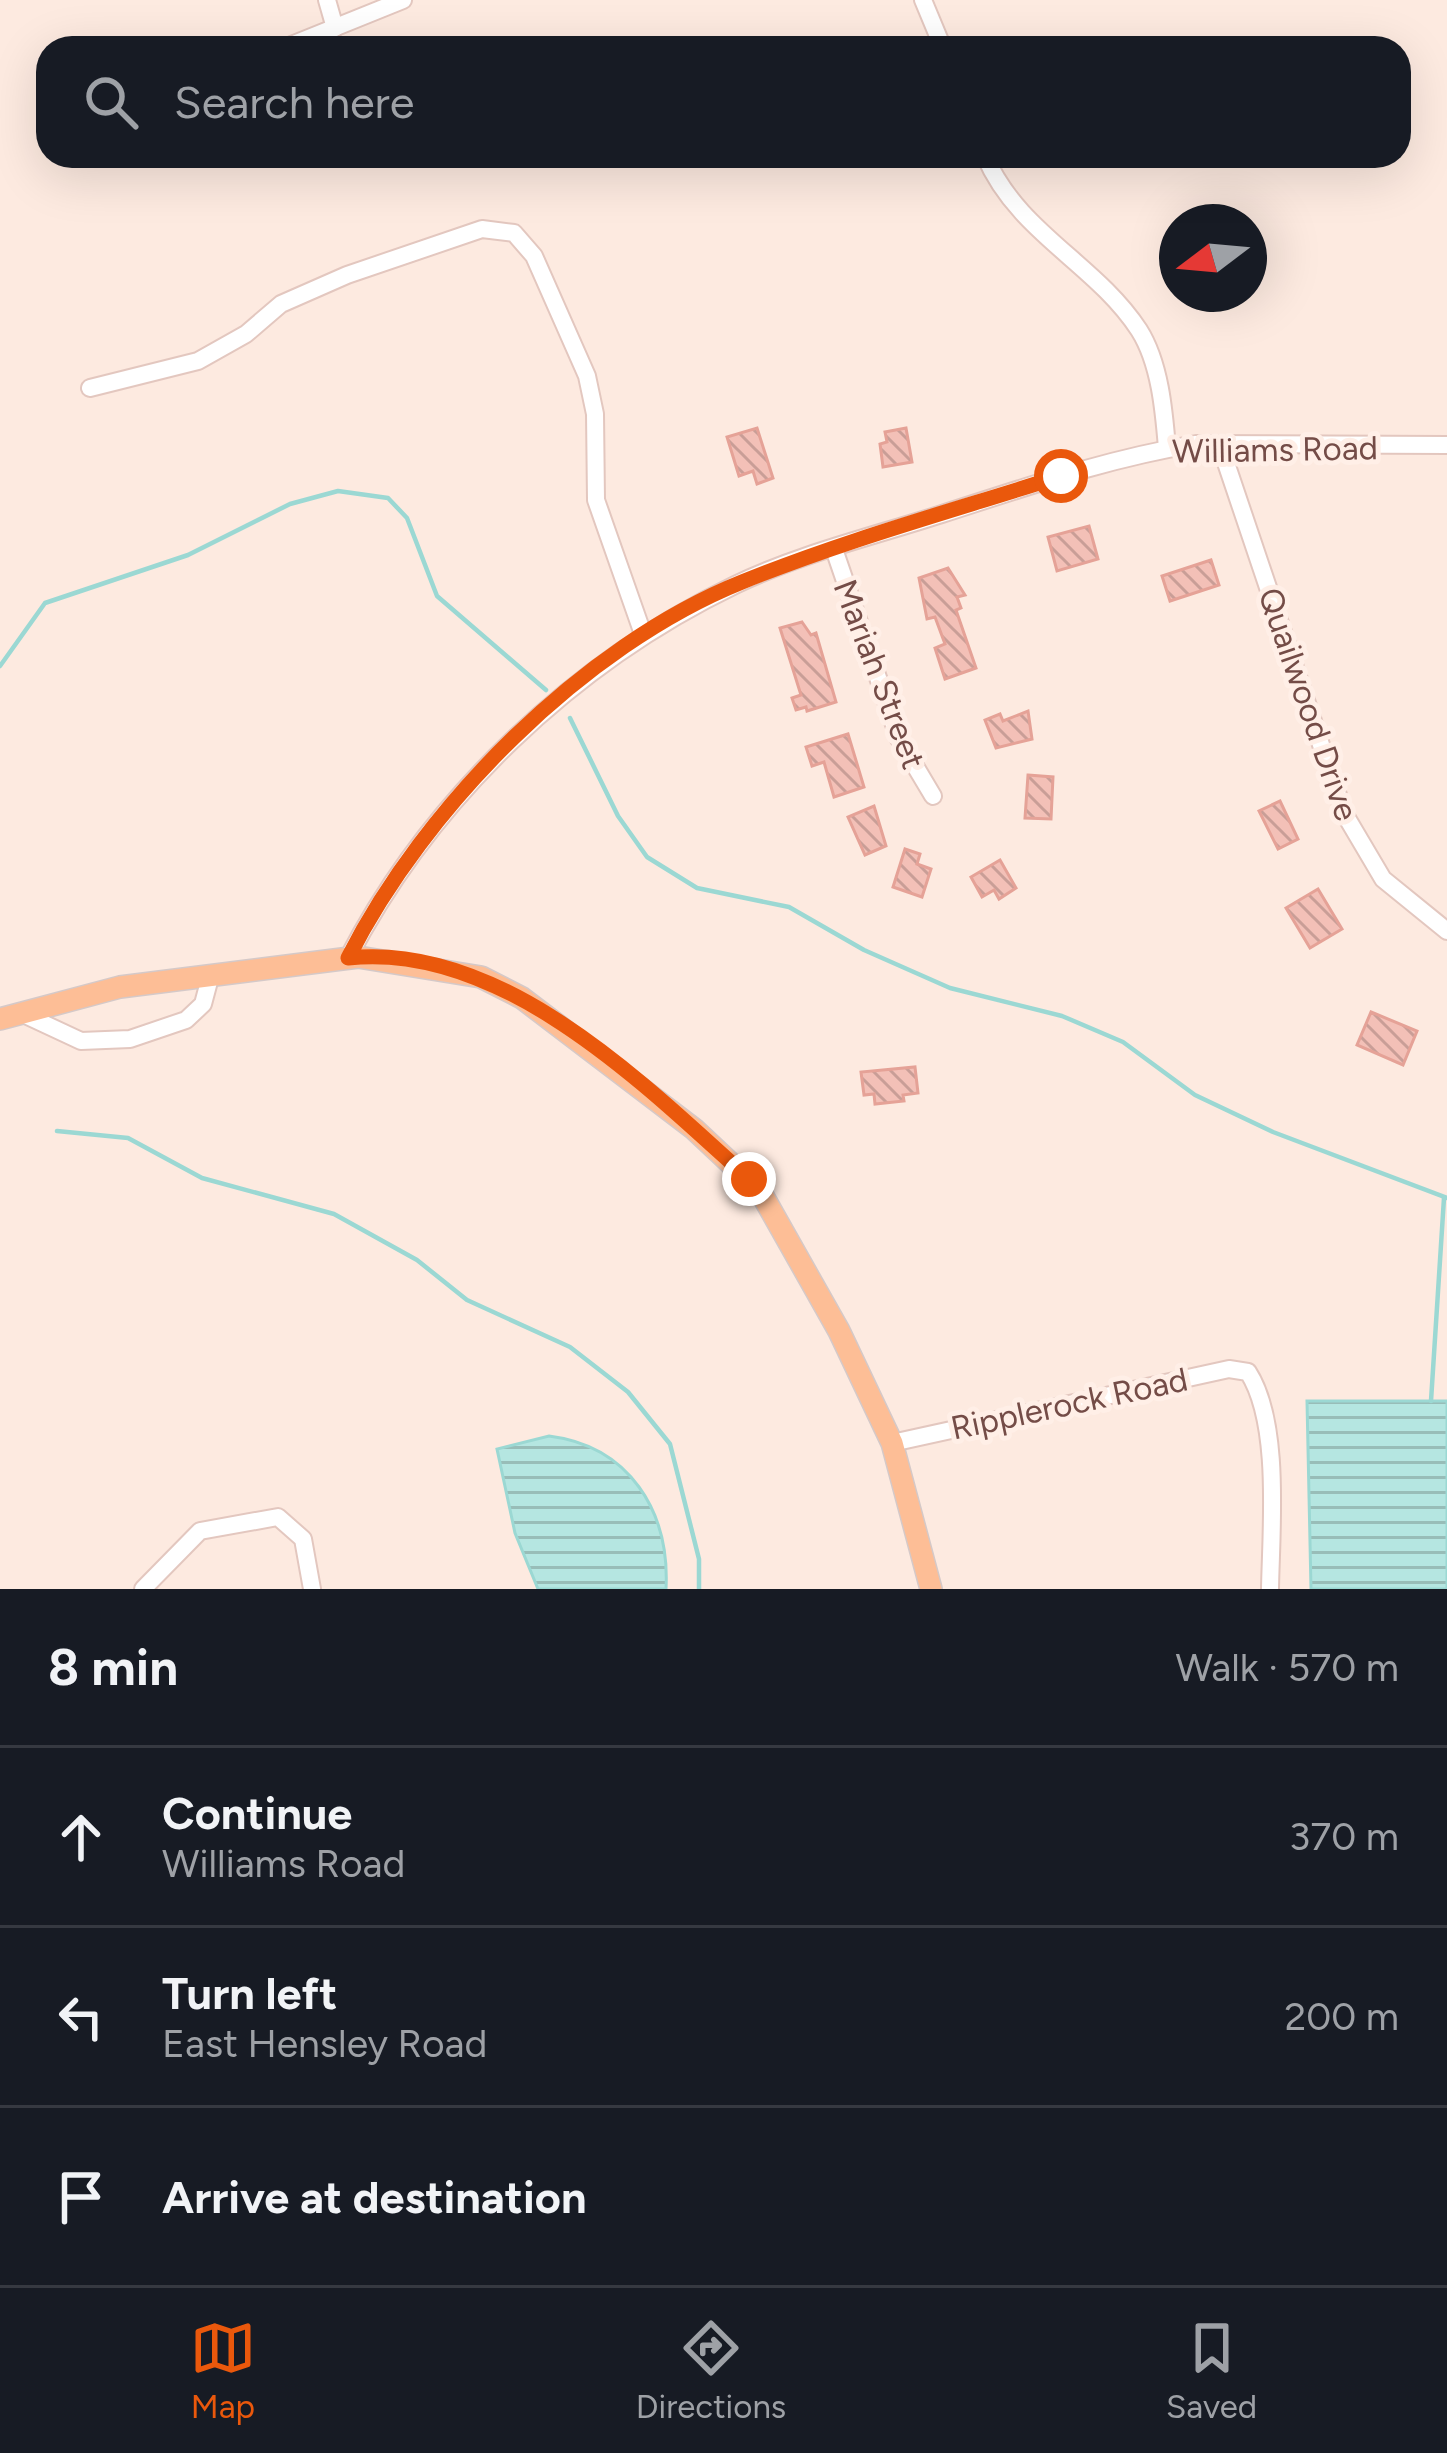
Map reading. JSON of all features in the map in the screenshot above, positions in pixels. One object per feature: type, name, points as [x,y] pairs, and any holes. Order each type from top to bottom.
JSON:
[{"type":"main road","points":[[10,1016],[121,986],[348,958],[406,961],[482,977],[584,1041],[694,1129],[749,1179],[773,1211],[892,1443],[931,1589]]},
{"type":"street","points":[[327,0],[334,28]]},
{"type":"street","points":[[314,36],[403,0]]},
{"type":"street","points":[[923,0],[939,36]]},
{"type":"street","points":[[991,168],[1009,203],[1140,332],[1165,412],[1167,448]]},
{"type":"street","points":[[90,388],[198,361],[300,294],[482,229],[514,233],[534,256],[587,376],[595,414],[596,500],[644,634]]},
{"type":"street","name":"Quailwood Drive","points":[[1220,445],[1343,813],[1383,879],[1447,931]]},
{"type":"street","name":"Williams Road","points":[[348,958],[402,872],[532,720],[644,634],[738,583],[1061,476],[1167,448],[1447,445]]},
{"type":"street","name":"Mariah Street","points":[[833,549],[899,740],[933,796]]},
{"type":"street","points":[[10,1016],[81,1041],[130,1039],[186,1020],[203,1004],[211,974]]},
{"type":"street","name":"Ripplerock Road","points":[[892,1443],[1228,1369],[1248,1372],[1259,1390],[1265,1429],[1270,1589]]},
{"type":"street","points":[[143,1589],[200,1531],[278,1517],[302,1539],[311,1589]]},
{"type":"water","points":[[1307,1401],[1447,1401],[1447,1589],[1311,1589]]},
{"type":"water","points":[[549,1436],[602,1453],[639,1487],[661,1534],[666,1589],[538,1589],[515,1533],[497,1449]]},
{"type":"building","points":[[757,428],[773,478],[757,484],[753,471],[739,476],[727,437]]},
{"type":"building","points":[[906,428],[912,462],[883,467],[880,444],[887,442],[885,432]]},
{"type":"building","points":[[1089,526],[1098,559],[1057,571],[1048,537]]},
{"type":"building","points":[[1211,560],[1219,585],[1170,601],[1162,576]]},
{"type":"building","points":[[948,568],[965,595],[957,597],[961,608],[956,610],[976,668],[945,679],[935,648],[945,644],[935,617],[927,619],[919,578]]},
{"type":"building","points":[[802,622],[811,635],[816,633],[836,702],[807,711],[806,707],[796,710],[792,698],[801,695],[780,628]]},
{"type":"building","points":[[1028,711],[1032,739],[996,748],[985,720],[1000,714],[1003,721]]},
{"type":"building","points":[[848,734],[864,787],[834,797],[824,762],[812,766],[806,747]]},
{"type":"building","points":[[1028,775],[1053,777],[1051,819],[1025,818]]},
{"type":"building","points":[[1280,801],[1298,839],[1278,849],[1259,811]]},
{"type":"building","points":[[874,806],[886,846],[865,855],[848,817]]},
{"type":"building","points":[[905,849],[920,854],[917,864],[931,869],[922,897],[893,887]]},
{"type":"building","points":[[1000,860],[1016,888],[999,899],[994,890],[982,897],[971,877]]},
{"type":"building","points":[[1318,889],[1342,929],[1310,948],[1286,908]]},
{"type":"building","points":[[1371,1012],[1417,1031],[1403,1065],[1357,1045]]},
{"type":"building","points":[[915,1067],[918,1093],[903,1095],[904,1101],[875,1104],[874,1094],[864,1095],[861,1072]]},
{"type":"waterway","points":[[0,666],[45,603],[188,555],[290,504],[338,491],[388,498],[407,518],[437,596],[546,690]]},
{"type":"waterway","points":[[570,718],[618,816],[647,857],[697,888],[789,907],[864,950],[950,988],[1062,1016],[1123,1042],[1195,1095],[1273,1132],[1447,1198]]},
{"type":"waterway","points":[[57,1131],[128,1138],[202,1178],[334,1214],[417,1260],[467,1300],[570,1347],[628,1392],[670,1444],[699,1559],[699,1589]]},
{"type":"waterway","points":[[1431,1401],[1444,1198]]},
{"type":"route","points":[[749,1179],[584,1041],[522,998],[482,977],[406,961],[348,958],[365,924],[402,872],[532,720],[588,672],[644,634],[738,583],[1061,476]]}]
